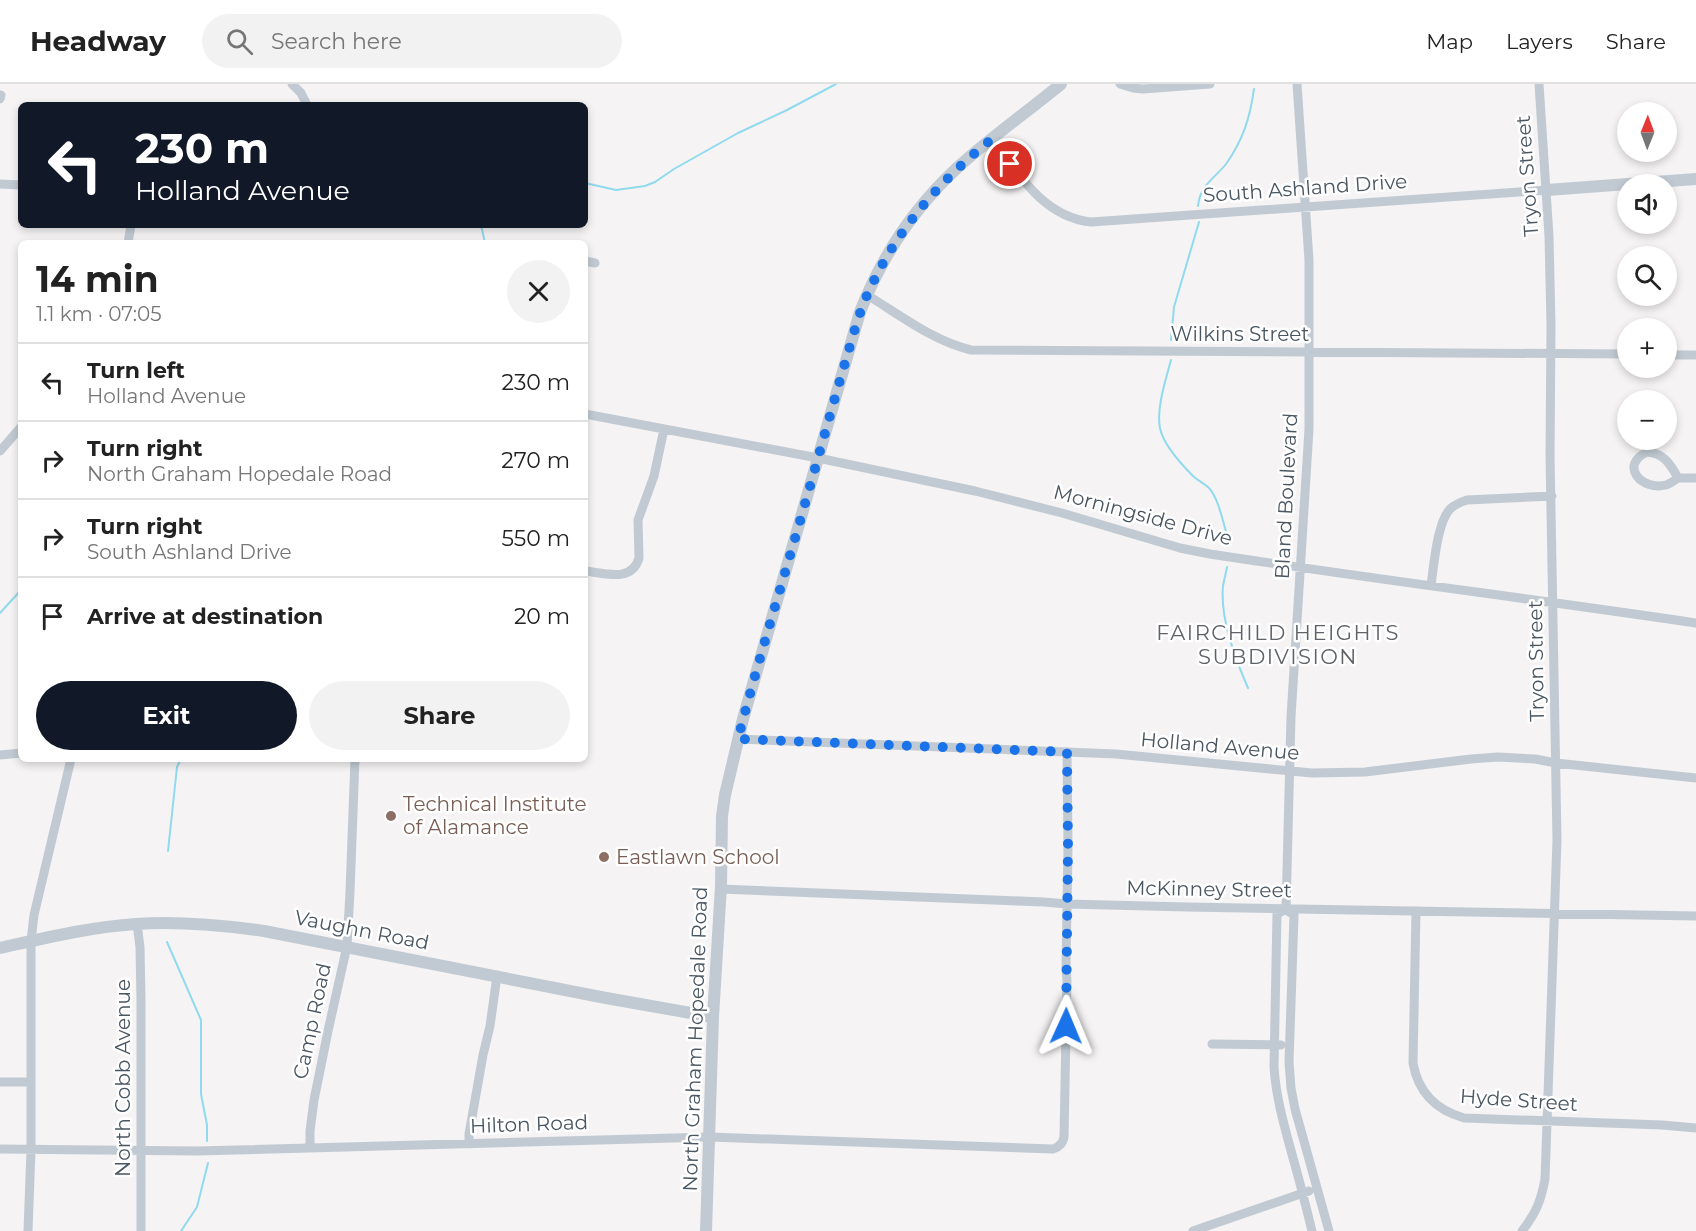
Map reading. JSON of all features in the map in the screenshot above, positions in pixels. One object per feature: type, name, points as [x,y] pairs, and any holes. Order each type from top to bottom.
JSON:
[{"type":"street","points":[[292,84],[301,93],[306,102]]},
{"type":"street","name":"North Graham Hopedale Road","points":[[706,1231],[713,1017],[721,890],[722,816],[730,767],[857,323],[867,295],[892,248],[921,207],[957,168],[1061,84]]},
{"type":"street","points":[[1120,84],[1143,89],[1210,84]]},
{"type":"street","name":"Bland Boulevard","points":[[1286,909],[1291,717],[1309,429],[1310,270],[1297,84]]},
{"type":"street","name":"Tryon Street","points":[[1522,1231],[1534,1216],[1542,1198],[1546,1149],[1557,840],[1549,236],[1539,84]]},
{"type":"street","name":"South Ashland Drive","points":[[992,139],[1036,194],[1059,213],[1080,221],[1091,222],[1696,179]]},
{"type":"street","points":[[0,184],[18,185]]},
{"type":"street","name":"Wilkins Street","points":[[867,295],[939,339],[971,350],[1617,354]]},
{"type":"street","points":[[1677,354],[1696,355]]},
{"type":"street","name":"Morningside Drive","points":[[588,415],[818,458],[975,491],[1062,513],[1180,548],[1210,554],[1696,623]]},
{"type":"street","points":[[588,571],[620,575],[631,571],[637,563],[639,558],[638,520],[654,476],[664,429]]},
{"type":"street","points":[[0,451],[18,430]]},
{"type":"street","points":[[1678,478],[1667,460],[1655,452],[1641,455],[1635,465],[1635,473],[1645,484],[1667,485],[1678,478],[1696,478]]},
{"type":"street","points":[[1431,585],[1442,522],[1449,510],[1457,503],[1467,500],[1551,496]]},
{"type":"street","name":"Holland Avenue","points":[[738,739],[1173,758],[1312,773],[1365,772],[1471,759],[1535,759],[1696,778]]},
{"type":"street","points":[[1067,752],[1067,904]]},
{"type":"street","points":[[0,755],[18,753]]},
{"type":"street","points":[[28,1231],[31,1150],[31,941],[34,915],[68,762]]},
{"type":"street","name":"Camp Road","points":[[310,1147],[314,1100],[346,946],[355,762]]},
{"type":"street","name":"McKinney Street","points":[[721,890],[1067,904],[1696,916]]},
{"type":"street","name":"Hilton Road","points":[[0,1149],[142,1151],[710,1137],[1053,1149],[1061,1144],[1064,1137],[1067,904]]},
{"type":"street","name":"Bland Boulevard","points":[[1286,909],[1294,915],[1289,1073],[1294,1109],[1329,1231]]},
{"type":"street","name":"Bland Boulevard","points":[[1286,909],[1277,914],[1274,1066],[1277,1100],[1312,1231]]},
{"type":"street","name":"Hyde Street","points":[[1416,911],[1413,1062],[1418,1082],[1424,1092],[1439,1107],[1448,1113],[1464,1118],[1696,1128]]},
{"type":"street","name":"Vaughn Road","points":[[0,948],[82,931],[137,924],[182,923],[230,926],[346,946],[713,1017]]},
{"type":"street","name":"North Cobb Avenue","points":[[137,924],[140,947],[141,1231]]},
{"type":"street","points":[[469,1144],[497,976]]},
{"type":"street","points":[[1212,1044],[1290,1045]]},
{"type":"street","points":[[0,1082],[31,1082]]},
{"type":"street","points":[[1193,1231],[1317,1188]]},
{"type":"waterway","points":[[588,184],[616,190],[645,186],[655,182],[738,133],[836,84]]},
{"type":"waterway","points":[[1198,206],[1205,187],[1226,164],[1241,137],[1248,119],[1254,89]]},
{"type":"waterway","points":[[1171,340],[1174,307],[1199,222]]},
{"type":"waterway","points":[[482,228],[484,240]]},
{"type":"waterway","points":[[1171,360],[1160,403],[1160,428],[1169,448],[1179,461],[1213,493],[1230,544]]},
{"type":"waterway","points":[[1227,567],[1223,586],[1226,625],[1248,688]]},
{"type":"waterway","points":[[0,613],[18,593]]},
{"type":"waterway","points":[[168,851],[177,767],[180,762]]},
{"type":"waterway","points":[[167,942],[201,1020],[201,1094],[207,1125],[207,1141]]},
{"type":"waterway","points":[[181,1231],[197,1207],[208,1163]]},
{"type":"place","name":"Technical Institute of Alamance","points":[[391,816]]},
{"type":"place","name":"Eastlawn School","points":[[604,857]]},
{"type":"district","name":"FAIRCHILD HEIGHTS SUBDIVISION","points":[[1278,644]]},
{"type":"route","points":[[1010,164],[992,139],[957,168],[906,226],[867,295],[860,312],[738,739],[1067,752],[1066,1026]]}]
